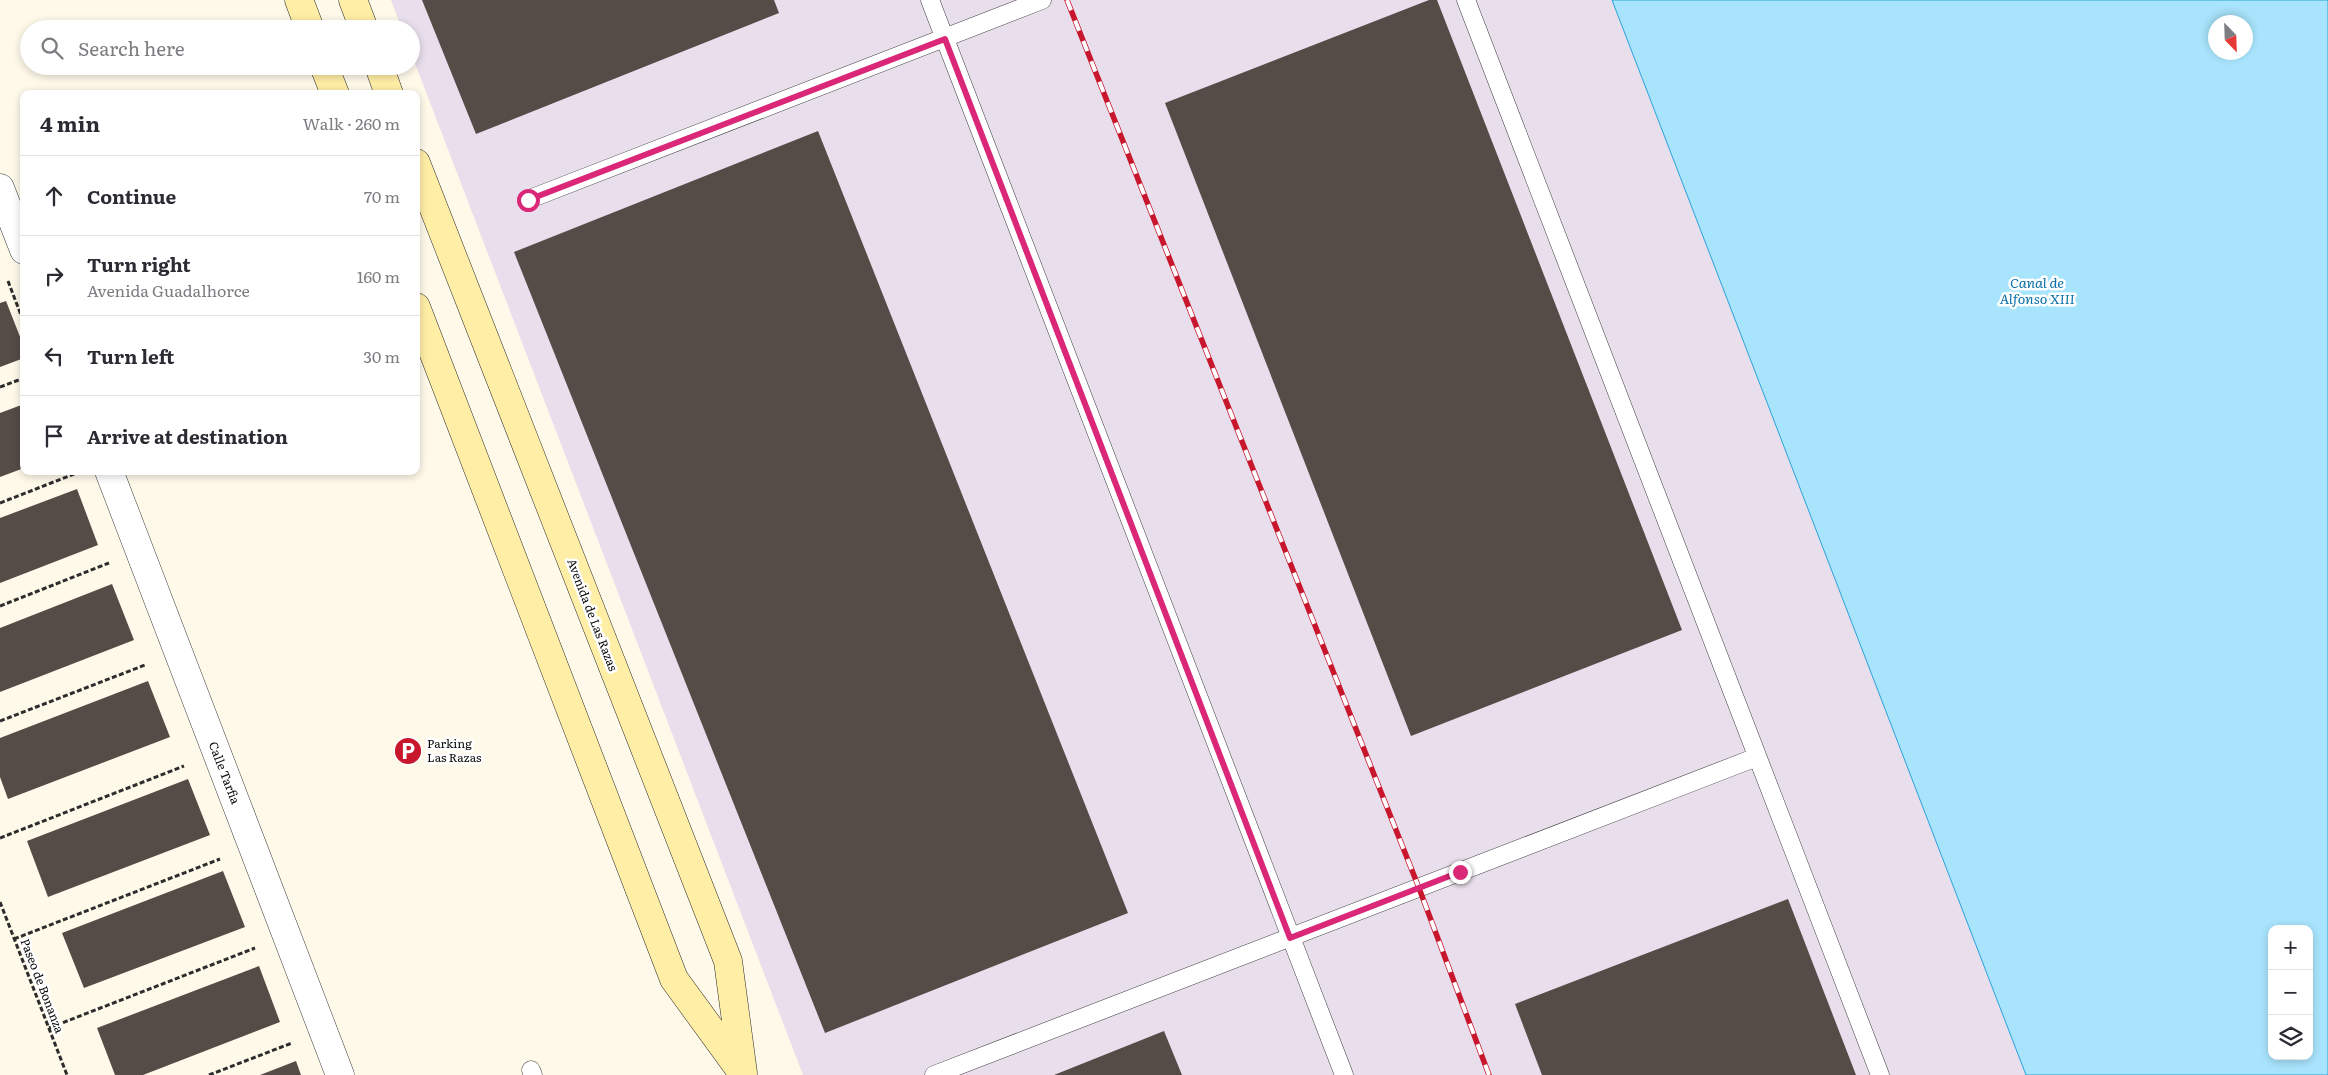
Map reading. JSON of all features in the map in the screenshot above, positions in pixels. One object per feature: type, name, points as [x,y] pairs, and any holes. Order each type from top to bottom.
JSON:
[{"type":"main road","points":[[299,0],[307,20]]},
{"type":"main road","points":[[353,0],[361,20]]},
{"type":"main road","points":[[328,75],[333,90]]},
{"type":"main road","points":[[383,75],[388,90]]},
{"type":"main road","name":"Avenida de Las Razas","points":[[420,173],[728,961],[741,1074]]},
{"type":"main road","name":"Avenida de Las Razas","points":[[420,317],[674,979],[741,1074]]},
{"type":"street","points":[[0,188],[20,240]]},
{"type":"street","name":"Calle Tarfia","points":[[111,475],[340,1075]]},
{"type":"lane","points":[[930,0],[1344,1075]]},
{"type":"lane","points":[[528,200],[1042,0]]},
{"type":"lane","points":[[1466,0],[1880,1075]]},
{"type":"lane","points":[[934,1075],[1757,757]]},
{"type":"path","points":[[4,273],[20,313]]},
{"type":"path","points":[[0,387],[20,380]]},
{"type":"path","points":[[0,503],[71,475]]},
{"type":"path","points":[[0,606],[116,560]]},
{"type":"path","points":[[0,721],[146,665]]},
{"type":"path","points":[[0,838],[185,766]]},
{"type":"path","points":[[14,938],[221,858]]},
{"type":"path","name":"Paseo de Bonanza","points":[[0,902],[67,1075]]},
{"type":"path","points":[[48,1028],[256,948]]},
{"type":"path","points":[[209,1075],[301,1039]]},
{"type":"shaded area","points":[[391,0],[1613,0],[2027,1075],[803,1075],[419,75],[420,20],[399,20]]},
{"type":"water","name":"Canal de Alfonso XIII","points":[[1612,0],[2328,0],[2328,1075],[2026,1075]]},
{"type":"building","points":[[422,0],[774,0],[779,13],[476,134]]},
{"type":"building","points":[[1429,0],[1437,0],[1682,630],[1411,736],[1165,103]]},
{"type":"building","points":[[818,131],[1128,913],[825,1033],[514,252]]},
{"type":"building","points":[[6,301],[20,337],[20,360],[0,367],[0,303]]},
{"type":"building","points":[[20,406],[20,470],[0,477],[0,413]]},
{"type":"building","points":[[77,489],[98,545],[0,583],[0,518]]},
{"type":"building","points":[[112,584],[134,640],[0,692],[0,628]]},
{"type":"building","points":[[148,681],[170,737],[8,799],[0,777],[0,738]]},
{"type":"building","points":[[188,779],[210,835],[48,897],[27,841]]},
{"type":"building","points":[[223,871],[245,927],[84,988],[62,933]]},
{"type":"building","points":[[1788,899],[1856,1075],[1542,1075],[1515,1004]]},
{"type":"building","points":[[259,966],[280,1022],[143,1075],[115,1075],[97,1028]]},
{"type":"building","points":[[1164,1031],[1182,1075],[1054,1075]]},
{"type":"building","points":[[296,1061],[301,1075],[260,1075]]},
{"type":"railway","points":[[1067,0],[1419,888],[1489,1075]]},
{"type":"place","name":"Parking Las Razas","points":[[408,751]]},
{"type":"route","points":[[528,200],[945,39],[1290,938],[1460,872]]}]
